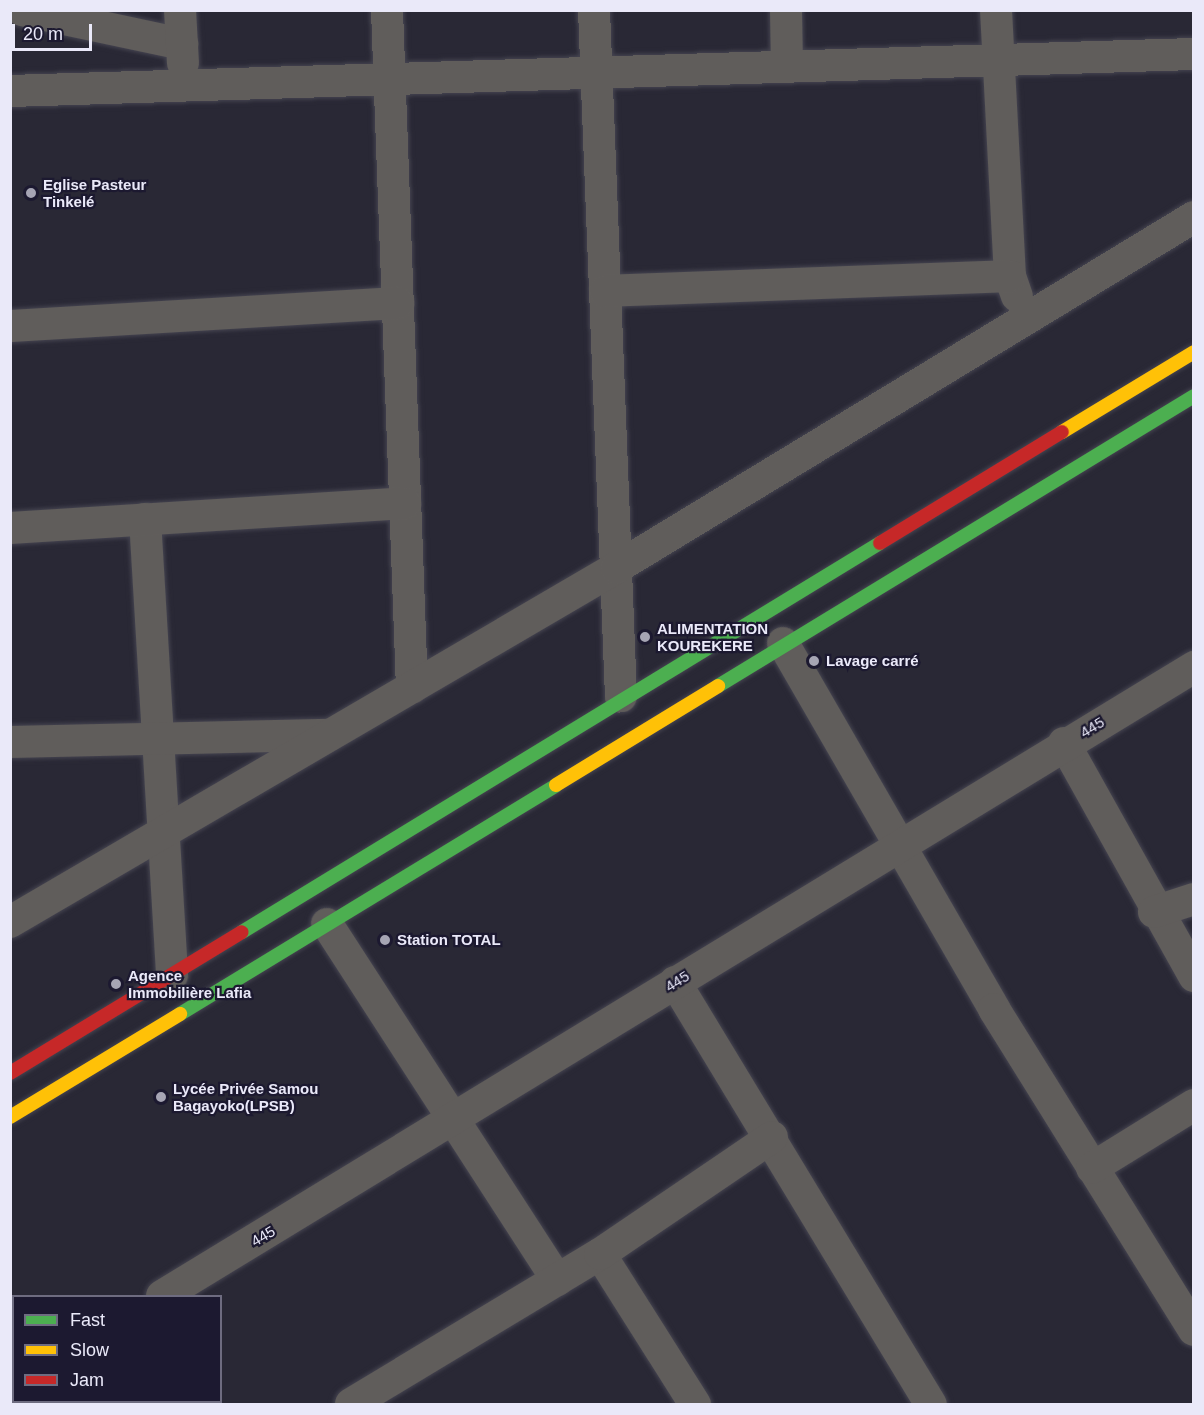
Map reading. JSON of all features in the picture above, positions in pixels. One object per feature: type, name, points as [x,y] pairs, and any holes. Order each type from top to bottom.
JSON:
[{"type":"main road","points":[[10,1073],[621,696],[1194,352]]},
{"type":"main road","points":[[10,1117],[783,643],[1194,396]]},
{"type":"street","points":[[22,10],[182,44]]},
{"type":"street","points":[[180,10],[185,84]]},
{"type":"street","points":[[387,10],[412,688]]},
{"type":"street","points":[[594,10],[621,696]]},
{"type":"street","points":[[786,10],[787,65]]},
{"type":"street","points":[[996,10],[1010,276],[1024,316]]},
{"type":"street","points":[[10,91],[999,58],[1194,54]]},
{"type":"street","points":[[10,922],[616,568],[1024,316],[1194,217]]},
{"type":"street","points":[[605,291],[1010,276]]},
{"type":"street","points":[[10,326],[398,303]]},
{"type":"street","points":[[10,528],[405,503]]},
{"type":"street","points":[[145,519],[154,736],[172,975]]},
{"type":"street","points":[[783,643],[899,844],[1092,1168],[1194,1330]]},
{"type":"street","name":"445","points":[[164,1295],[456,1121],[899,844],[1194,667]]},
{"type":"street","points":[[10,742],[154,736],[331,735]]},
{"type":"street","points":[[1064,743],[1154,912],[1194,976]]},
{"type":"street","points":[[1154,912],[1194,899]]},
{"type":"street","points":[[327,924],[557,1280]]},
{"type":"street","points":[[675,982],[772,1137],[931,1404]]},
{"type":"street","points":[[1092,1168],[1194,1105]]},
{"type":"street","points":[[351,1404],[600,1254],[772,1137]]},
{"type":"street","points":[[600,1254],[695,1404]]},
{"type":"traffic: fast","points":[[718,686],[1194,396]]},
{"type":"traffic: fast","points":[[242,932],[880,543]]},
{"type":"traffic: fast","points":[[180,1014],[556,785]]},
{"type":"traffic: slow","points":[[1062,432],[1194,352]]},
{"type":"traffic: slow","points":[[556,785],[718,686]]},
{"type":"traffic: slow","points":[[10,1117],[180,1014]]},
{"type":"traffic: jam","points":[[880,543],[1062,432]]},
{"type":"traffic: jam","points":[[10,1073],[242,932]]},
{"type":"place","name":"Eglise Pasteur Tinkelé","points":[[31,193]]},
{"type":"place","name":"ALIMENTATION KOUREKERE","points":[[645,637]]},
{"type":"place","name":"Lavage carré","points":[[814,661]]},
{"type":"place","name":"Station TOTAL","points":[[385,940]]},
{"type":"place","name":"Agence Immobilière Lafia","points":[[116,984]]},
{"type":"place","name":"Lycée Privée Samou Bagayoko(LPSB)","points":[[161,1097]]}]
